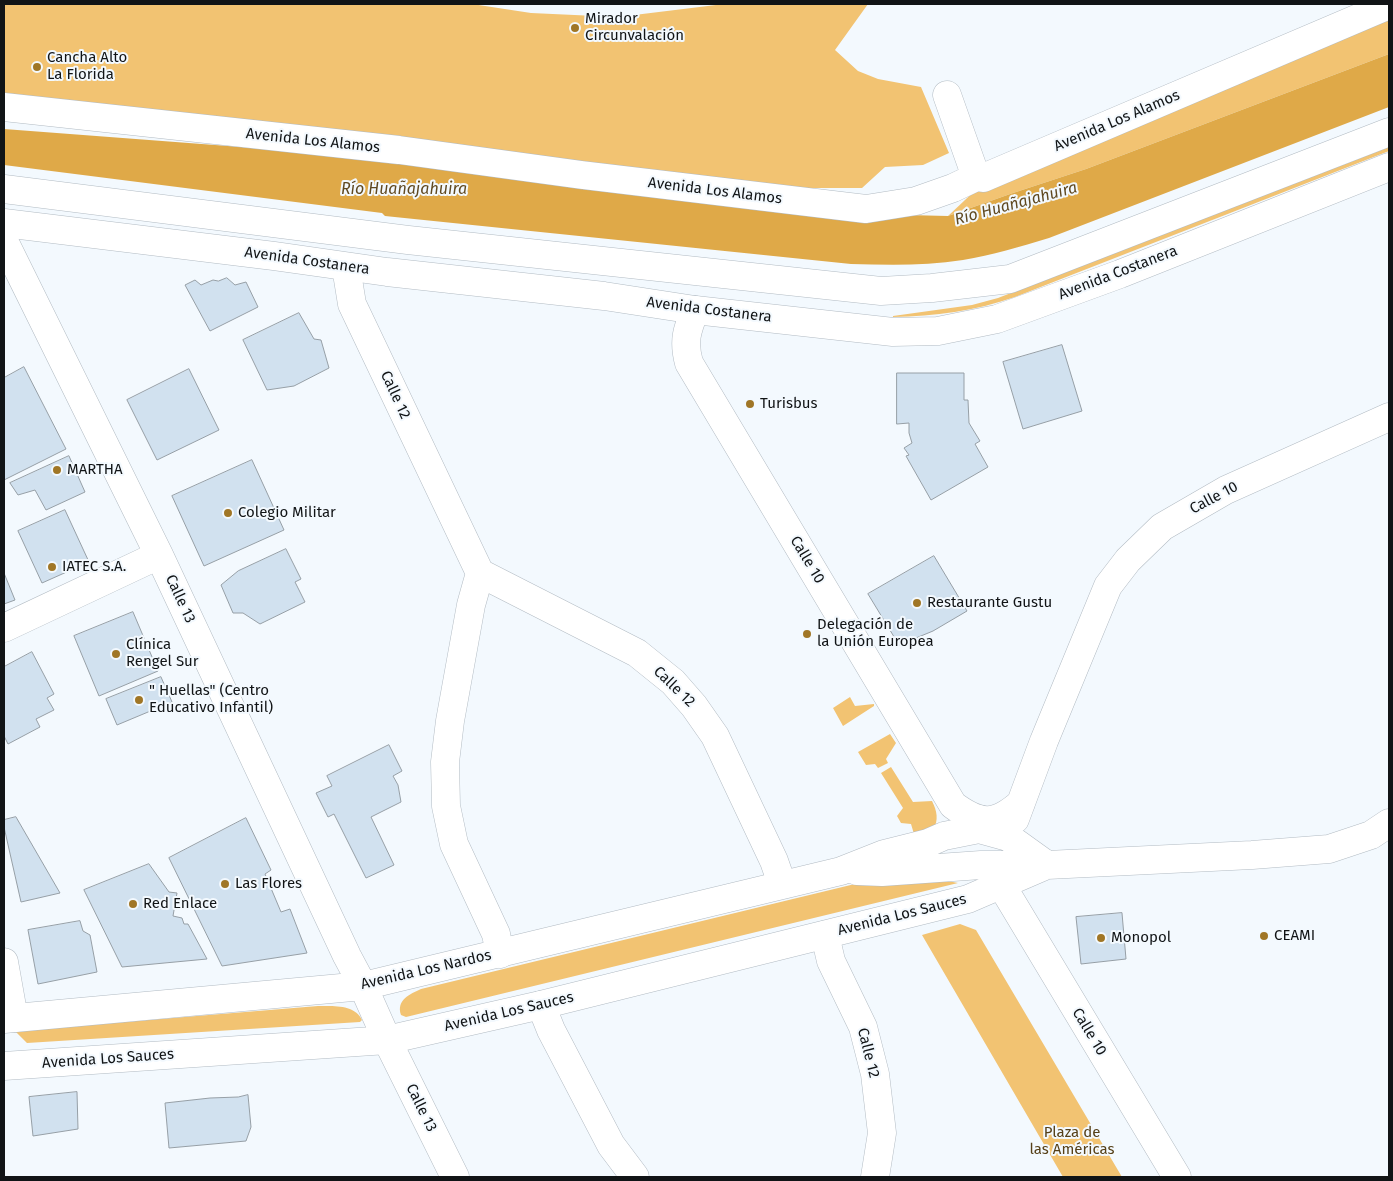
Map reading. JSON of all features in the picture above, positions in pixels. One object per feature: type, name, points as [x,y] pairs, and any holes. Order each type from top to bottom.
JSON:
[{"type":"street","name":"Avenida Los Alamos","points":[[4,107],[399,150],[582,175],[866,209],[916,201],[953,188],[976,177],[983,178],[1389,6]]},
{"type":"street","points":[[947,95],[976,177]]},
{"type":"street","points":[[694,310],[701,296],[713,290],[875,308],[912,306],[982,292],[1010,279],[1389,132]]},
{"type":"street","name":"Avenida Costanera","points":[[4,223],[346,267],[604,296],[694,310],[893,332],[938,330],[968,326],[997,319],[1120,274],[1389,167]]},
{"type":"street","points":[[4,189],[350,233],[881,291],[932,288],[1010,279]]},
{"type":"street","name":"Calle 12","points":[[350,233],[346,267],[352,304],[480,573],[637,654],[672,682],[694,706],[715,736],[774,861],[782,884]]},
{"type":"street","name":"Calle 13","points":[[4,241],[159,555],[347,956],[455,1177]]},
{"type":"street","name":"Calle 10","points":[[694,310],[687,332],[685,348],[689,363],[953,805]]},
{"type":"street","name":"Calle 10","points":[[1177,1177],[996,872],[1044,741],[1108,586],[1128,560],[1162,527],[1226,490],[1389,417]]},
{"type":"street","points":[[4,628],[159,555]]},
{"type":"street","points":[[480,573],[450,721],[445,762],[446,806],[454,844],[496,934],[500,954]]},
{"type":"street","points":[[944,836],[951,820],[953,805],[967,815],[981,821],[996,820],[1010,813],[1021,803]]},
{"type":"street","points":[[841,871],[884,854],[928,843],[944,836],[979,829],[1008,837],[1047,866],[1329,849],[1371,835],[1389,823]]},
{"type":"street","name":"Avenida Los Sauces","points":[[4,1066],[387,1040],[541,1006],[968,899],[996,872],[1047,866]]},
{"type":"street","points":[[841,871],[996,872]]},
{"type":"street","name":"Avenida Los Nardos","points":[[9,1018],[363,986],[841,871]]},
{"type":"street","name":"Calle 12","points":[[825,935],[831,961],[863,1027],[875,1074],[882,1133],[875,1177]]},
{"type":"street","points":[[4,962],[9,1018]]},
{"type":"street","points":[[541,1006],[551,1030],[611,1145],[635,1177]]},
{"type":"green space","points":[[4,4],[472,4],[531,13],[618,17],[724,4],[868,4],[835,50],[858,71],[878,79],[921,87],[949,153],[923,165],[885,167],[862,188],[800,188],[4,105]]},
{"type":"green space","points":[[1389,13],[1389,54],[1086,169],[948,216],[982,184]]},
{"type":"green space","points":[[1389,147],[1389,151],[1015,297],[955,312],[893,317],[972,305],[998,298]]},
{"type":"green space","points":[[850,697],[855,706],[874,704],[874,706],[843,726],[833,708]]},
{"type":"green space","points":[[890,734],[896,743],[886,759],[888,763],[878,768],[875,764],[866,765],[858,752]]},
{"type":"green space","points":[[891,767],[913,802],[932,801],[937,816],[933,830],[914,834],[911,824],[901,823],[897,816],[903,808],[881,773]]},
{"type":"green space","points":[[932,878],[958,883],[406,1017],[401,1015],[400,1005],[405,998],[421,989],[859,883]]},
{"type":"green space","name":"Plaza de las Américas","points":[[960,924],[976,930],[1122,1177],[1063,1177],[922,935]]},
{"type":"green space","points":[[318,1006],[343,1007],[354,1011],[362,1020],[360,1022],[27,1043],[15,1031]]},
{"type":"water","name":"Río Huañajahuira","points":[[1389,54],[1389,107],[1049,238],[985,256],[935,263],[851,264],[385,216],[382,213],[4,165],[4,129],[294,151],[823,213],[948,216],[1086,169]]},
{"type":"building","points":[[227,278],[235,285],[246,282],[258,307],[210,331],[185,285],[195,280],[201,285],[213,280],[218,281]]},
{"type":"building","points":[[299,313],[314,339],[321,340],[329,368],[294,386],[267,390],[243,340]]},
{"type":"building","points":[[1062,345],[1082,411],[1023,429],[1003,362]]},
{"type":"building","points":[[24,367],[66,449],[4,480],[4,378]]},
{"type":"building","points":[[189,369],[219,430],[157,460],[127,400]]},
{"type":"building","points":[[897,373],[964,373],[964,400],[968,400],[969,423],[980,441],[975,444],[988,467],[931,500],[906,456],[909,455],[904,448],[912,443],[909,423],[897,424]]},
{"type":"building","name":"MARTHA","points":[[69,456],[85,492],[46,510],[35,490],[18,495],[10,483]]},
{"type":"building","name":"Colegio Militar","points":[[252,460],[284,530],[204,566],[172,496]]},
{"type":"building","points":[[65,510],[89,562],[42,583],[18,531]]},
{"type":"building","points":[[286,549],[301,579],[295,582],[305,602],[260,624],[243,613],[233,613],[221,585],[238,571]]},
{"type":"building","name":"Restaurante Gustu","points":[[934,556],[967,611],[933,631],[899,645],[868,594]]},
{"type":"building","points":[[4,573],[15,600],[4,604]]},
{"type":"building","name":"Clínica Rengel Sur","points":[[133,612],[158,671],[99,696],[74,636]]},
{"type":"building","points":[[32,652],[54,694],[47,698],[54,710],[36,719],[40,727],[8,744],[4,736],[4,667]]},
{"type":"building","name":"\" Huellas\" (Centro Educativo Infantil)","points":[[161,677],[172,702],[117,725],[106,699]]},
{"type":"building","points":[[389,745],[402,771],[393,776],[398,785],[401,802],[371,817],[394,865],[366,878],[334,814],[328,817],[316,793],[332,786],[327,776]]},
{"type":"building","points":[[16,817],[60,893],[21,902],[4,827],[4,820]]},
{"type":"building","name":"Las Flores","points":[[246,818],[271,870],[265,874],[281,912],[290,909],[307,953],[222,966],[169,858]]},
{"type":"building","name":"Red Enlace","points":[[149,864],[169,892],[177,893],[173,916],[182,918],[184,924],[188,924],[207,959],[122,967],[84,890]]},
{"type":"building","name":"Monopol","points":[[1122,913],[1126,959],[1081,964],[1076,917]]},
{"type":"building","points":[[80,921],[83,931],[90,935],[97,972],[38,984],[28,930]]},
{"type":"building","points":[[77,1092],[78,1129],[33,1136],[29,1097]]},
{"type":"building","points":[[248,1095],[251,1127],[246,1141],[169,1148],[165,1103]]},
{"type":"place","name":"Mirador Circunvalación","points":[[575,28]]},
{"type":"place","name":"Cancha Alto La Florida","points":[[37,67]]},
{"type":"place","name":"Turisbus","points":[[750,404]]},
{"type":"place","name":"MARTHA","points":[[57,470]]},
{"type":"place","name":"Colegio Militar","points":[[228,513]]},
{"type":"place","name":"IATEC S.A.","points":[[52,567]]},
{"type":"place","name":"Restaurante Gustu","points":[[917,603]]},
{"type":"place","name":"Delegación de la Unión Europea","points":[[807,634]]},
{"type":"place","name":"Clínica Rengel Sur","points":[[116,654]]},
{"type":"place","name":"\" Huellas\" (Centro Educativo Infantil)","points":[[139,700]]},
{"type":"place","name":"Las Flores","points":[[225,884]]},
{"type":"place","name":"Red Enlace","points":[[133,904]]},
{"type":"place","name":"CEAMI","points":[[1264,936]]},
{"type":"place","name":"Monopol","points":[[1101,938]]}]
